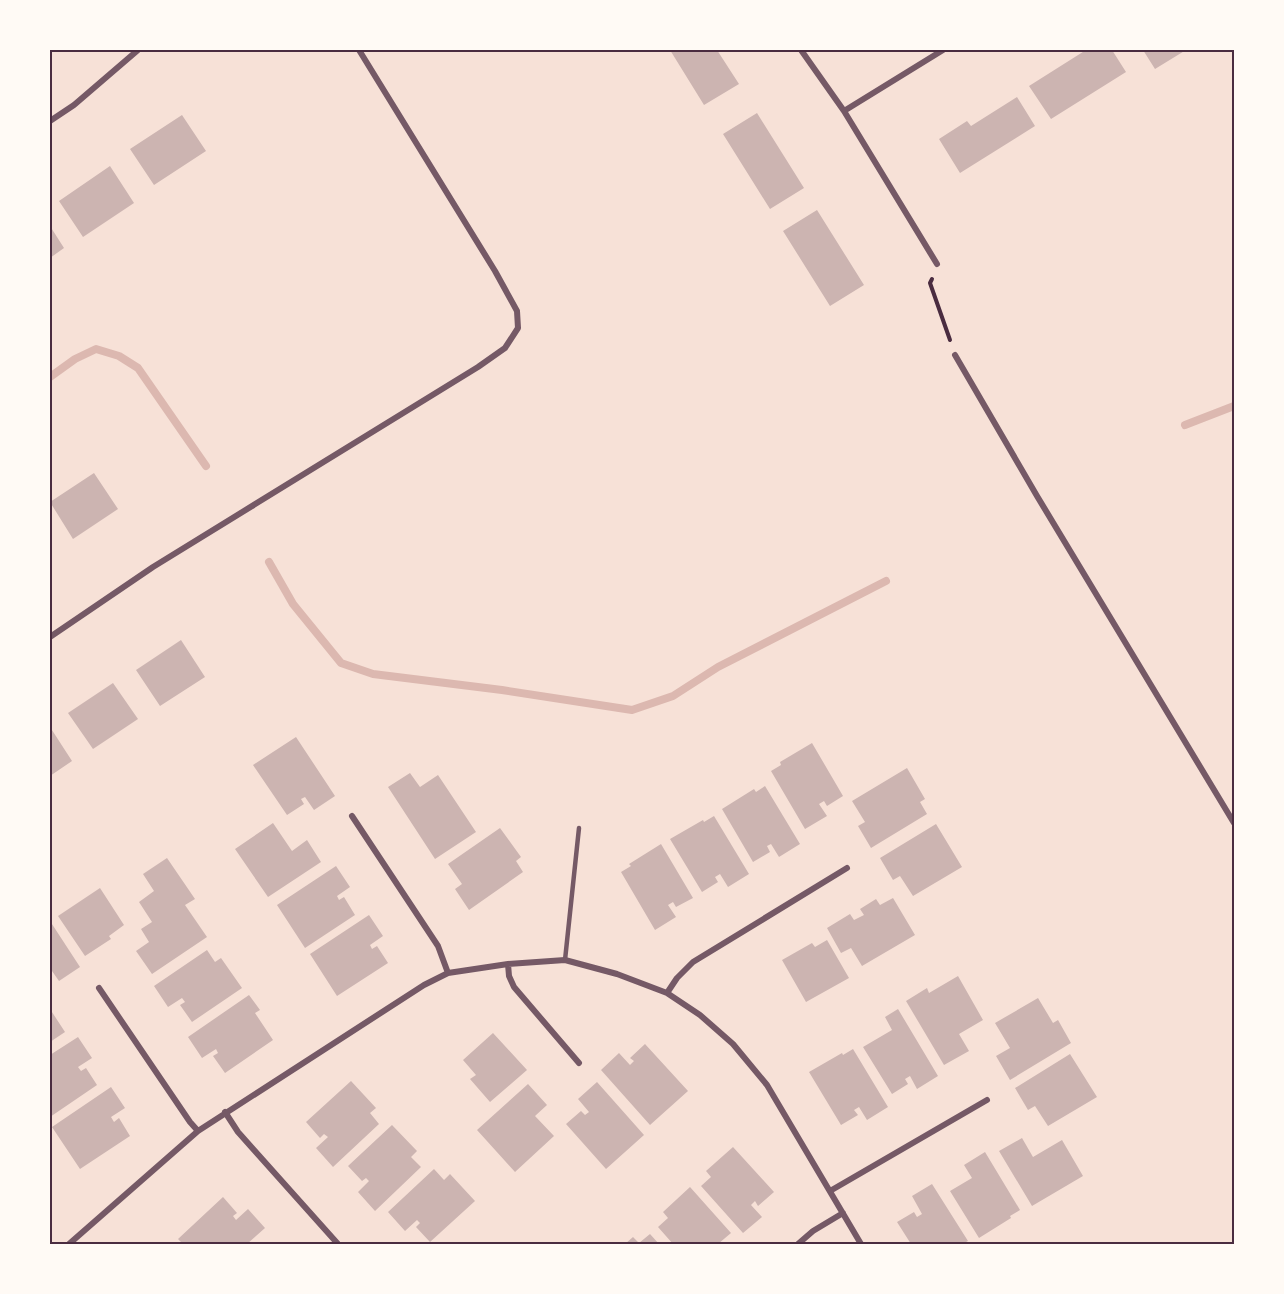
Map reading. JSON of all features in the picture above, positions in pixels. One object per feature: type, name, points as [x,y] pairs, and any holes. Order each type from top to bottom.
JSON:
[{"type":"street","points":[[50,121],[74,105],[138,50]]},
{"type":"street","points":[[50,637],[153,567],[478,367],[505,348],[518,328],[517,311],[495,271],[359,50]]},
{"type":"street","points":[[801,50],[844,111],[936,264]]},
{"type":"street","points":[[844,111],[943,50]]},
{"type":"street","points":[[955,355],[1234,823]]},
{"type":"street","points":[[352,816],[438,946],[448,973]]},
{"type":"street","points":[[667,993],[677,978],[693,962],[847,868]]},
{"type":"street","points":[[69,1245],[198,1131],[415,990],[448,973],[508,964],[565,960],[617,974],[667,993],[719,1030],[767,1085],[861,1245]]},
{"type":"street","points":[[508,964],[509,976],[514,987],[579,1063]]},
{"type":"street","points":[[99,988],[198,1131]]},
{"type":"street","points":[[830,1191],[987,1100]]},
{"type":"street","points":[[225,1112],[238,1132],[338,1245]]},
{"type":"street","points":[[798,1245],[813,1231],[843,1213]]},
{"type":"lane","points":[[565,960],[579,828]]},
{"type":"path","points":[[936,264],[930,283],[955,355]]},
{"type":"building","points":[[670,50],[717,50],[739,84],[704,105]]},
{"type":"building","points":[[1086,50],[1112,50],[1126,72],[1051,119],[1029,86]]},
{"type":"building","points":[[1143,50],[1186,50],[1155,69]]},
{"type":"building","points":[[1017,97],[1035,126],[960,173],[939,139],[967,121],[971,126]]},
{"type":"building","points":[[757,113],[804,188],[770,209],[723,134]]},
{"type":"building","points":[[182,115],[206,151],[154,185],[130,149]]},
{"type":"building","points":[[110,166],[134,203],[83,237],[59,201]]},
{"type":"building","points":[[817,210],[864,285],[830,306],[783,231]]},
{"type":"building","points":[[50,226],[64,248],[50,258]]},
{"type":"building","points":[[94,473],[118,509],[73,539],[50,502]]},
{"type":"building","points":[[181,640],[205,677],[160,706],[136,670]]},
{"type":"building","points":[[113,683],[138,719],[93,749],[68,713]]},
{"type":"building","points":[[50,727],[72,761],[50,776]]},
{"type":"building","points":[[296,737],[335,796],[314,810],[305,797],[301,799],[304,804],[287,815],[253,765]]},
{"type":"building","points":[[812,743],[843,796],[827,806],[824,801],[819,804],[827,816],[805,829],[771,771],[781,765],[780,762]]},
{"type":"building","points":[[907,768],[925,799],[920,802],[927,814],[871,848],[858,826],[865,822],[852,801]]},
{"type":"building","points":[[410,773],[420,787],[438,775],[476,832],[435,859],[388,787]]},
{"type":"building","points":[[765,786],[800,844],[779,857],[771,844],[767,846],[770,852],[753,862],[722,809],[754,789],[756,792]]},
{"type":"building","points":[[714,816],[749,874],[728,887],[720,874],[715,877],[718,882],[702,892],[670,839]]},
{"type":"building","points":[[273,823],[292,851],[307,840],[321,862],[268,897],[235,849]]},
{"type":"building","points":[[936,824],[962,867],[913,896],[900,876],[893,880],[880,858]]},
{"type":"building","points":[[500,828],[521,857],[516,861],[523,872],[469,910],[455,889],[462,884],[448,864]]},
{"type":"building","points":[[661,844],[693,898],[676,907],[673,902],[668,905],[676,917],[655,930],[621,872],[631,866],[629,864]]},
{"type":"building","points":[[167,858],[195,899],[185,905],[207,937],[152,974],[136,951],[149,942],[141,929],[152,922],[139,902],[154,891],[143,874]]},
{"type":"building","points":[[336,866],[350,887],[337,896],[339,900],[344,897],[355,915],[305,948],[277,905]]},
{"type":"building","points":[[100,888],[124,925],[109,936],[111,939],[85,956],[58,916]]},
{"type":"building","points":[[893,898],[915,935],[862,966],[851,948],[841,953],[827,928],[850,914],[854,920],[864,915],[860,909],[876,899],[880,905]]},
{"type":"building","points":[[369,915],[383,936],[370,945],[372,949],[377,946],[388,963],[337,996],[310,954]]},
{"type":"building","points":[[50,921],[80,967],[59,981],[52,971],[50,973]]},
{"type":"building","points":[[827,940],[849,978],[806,1002],[782,960],[812,943],[815,947]]},
{"type":"building","points":[[207,950],[215,962],[221,958],[242,988],[192,1022],[180,1005],[185,1002],[182,998],[168,1007],[154,986]]},
{"type":"building","points":[[958,976],[983,1020],[959,1034],[969,1051],[944,1065],[906,1001],[927,988],[929,993]]},
{"type":"building","points":[[249,995],[260,1010],[255,1013],[273,1040],[225,1073],[213,1056],[218,1053],[216,1049],[202,1058],[188,1037]]},
{"type":"building","points":[[1038,998],[1053,1023],[1058,1020],[1071,1043],[1010,1080],[996,1056],[1010,1048],[995,1023]]},
{"type":"building","points":[[50,1009],[65,1032],[50,1042]]},
{"type":"building","points":[[898,1009],[938,1076],[917,1089],[910,1076],[905,1079],[908,1084],[892,1094],[863,1047],[892,1030],[885,1017]]},
{"type":"building","points":[[493,1033],[527,1070],[490,1102],[470,1079],[476,1075],[463,1060]]},
{"type":"building","points":[[78,1037],[92,1058],[78,1067],[81,1071],[86,1068],[97,1085],[50,1117],[50,1055]]},
{"type":"building","points":[[645,1044],[688,1091],[650,1125],[601,1070],[619,1053],[630,1065],[634,1061],[630,1058]]},
{"type":"building","points":[[853,1049],[888,1107],[867,1120],[859,1107],[854,1110],[858,1115],[841,1125],[809,1072]]},
{"type":"building","points":[[1070,1054],[1097,1097],[1048,1126],[1035,1106],[1028,1110],[1015,1088]]},
{"type":"building","points":[[351,1081],[376,1108],[370,1113],[379,1124],[333,1167],[316,1148],[328,1137],[324,1134],[320,1138],[306,1122]]},
{"type":"building","points":[[597,1082],[644,1135],[606,1169],[566,1124],[581,1111],[585,1115],[589,1112],[578,1099]]},
{"type":"building","points":[[528,1084],[547,1105],[535,1116],[554,1136],[515,1172],[477,1130]]},
{"type":"building","points":[[111,1087],[125,1108],[111,1117],[114,1122],[119,1118],[130,1136],[80,1169],[52,1127]]},
{"type":"building","points":[[392,1125],[417,1151],[411,1157],[421,1167],[375,1211],[358,1192],[369,1181],[366,1178],[362,1181],[348,1166]]},
{"type":"building","points":[[1022,1138],[1033,1157],[1062,1140],[1083,1176],[1032,1206],[999,1151]]},
{"type":"building","points":[[733,1147],[774,1192],[758,1206],[755,1201],[751,1205],[762,1217],[743,1233],[701,1186],[711,1177],[706,1171]]},
{"type":"building","points":[[985,1152],[1020,1210],[979,1238],[950,1191],[972,1178],[964,1165]]},
{"type":"building","points":[[434,1169],[444,1180],[450,1174],[475,1201],[430,1242],[416,1227],[420,1223],[417,1220],[405,1231],[388,1212]]},
{"type":"building","points":[[932,1184],[968,1241],[962,1244],[911,1244],[897,1222],[914,1212],[917,1217],[922,1214],[912,1196]]},
{"type":"building","points":[[690,1187],[731,1233],[718,1244],[712,1242],[709,1244],[673,1244],[658,1227],[668,1218],[663,1212]]},
{"type":"building","points":[[223,1197],[237,1213],[233,1216],[236,1220],[248,1209],[265,1228],[247,1244],[183,1244],[178,1239]]},
{"type":"building","points":[[650,1234],[659,1244],[625,1244],[633,1237],[639,1243]]},
{"type":"waterway","points":[[50,377],[75,359],[96,349],[119,356],[138,368],[206,466]]},
{"type":"waterway","points":[[1185,425],[1234,406]]},
{"type":"waterway","points":[[269,562],[293,604],[341,663],[373,674],[502,690],[632,710],[673,696],[718,667],[886,581]]}]
